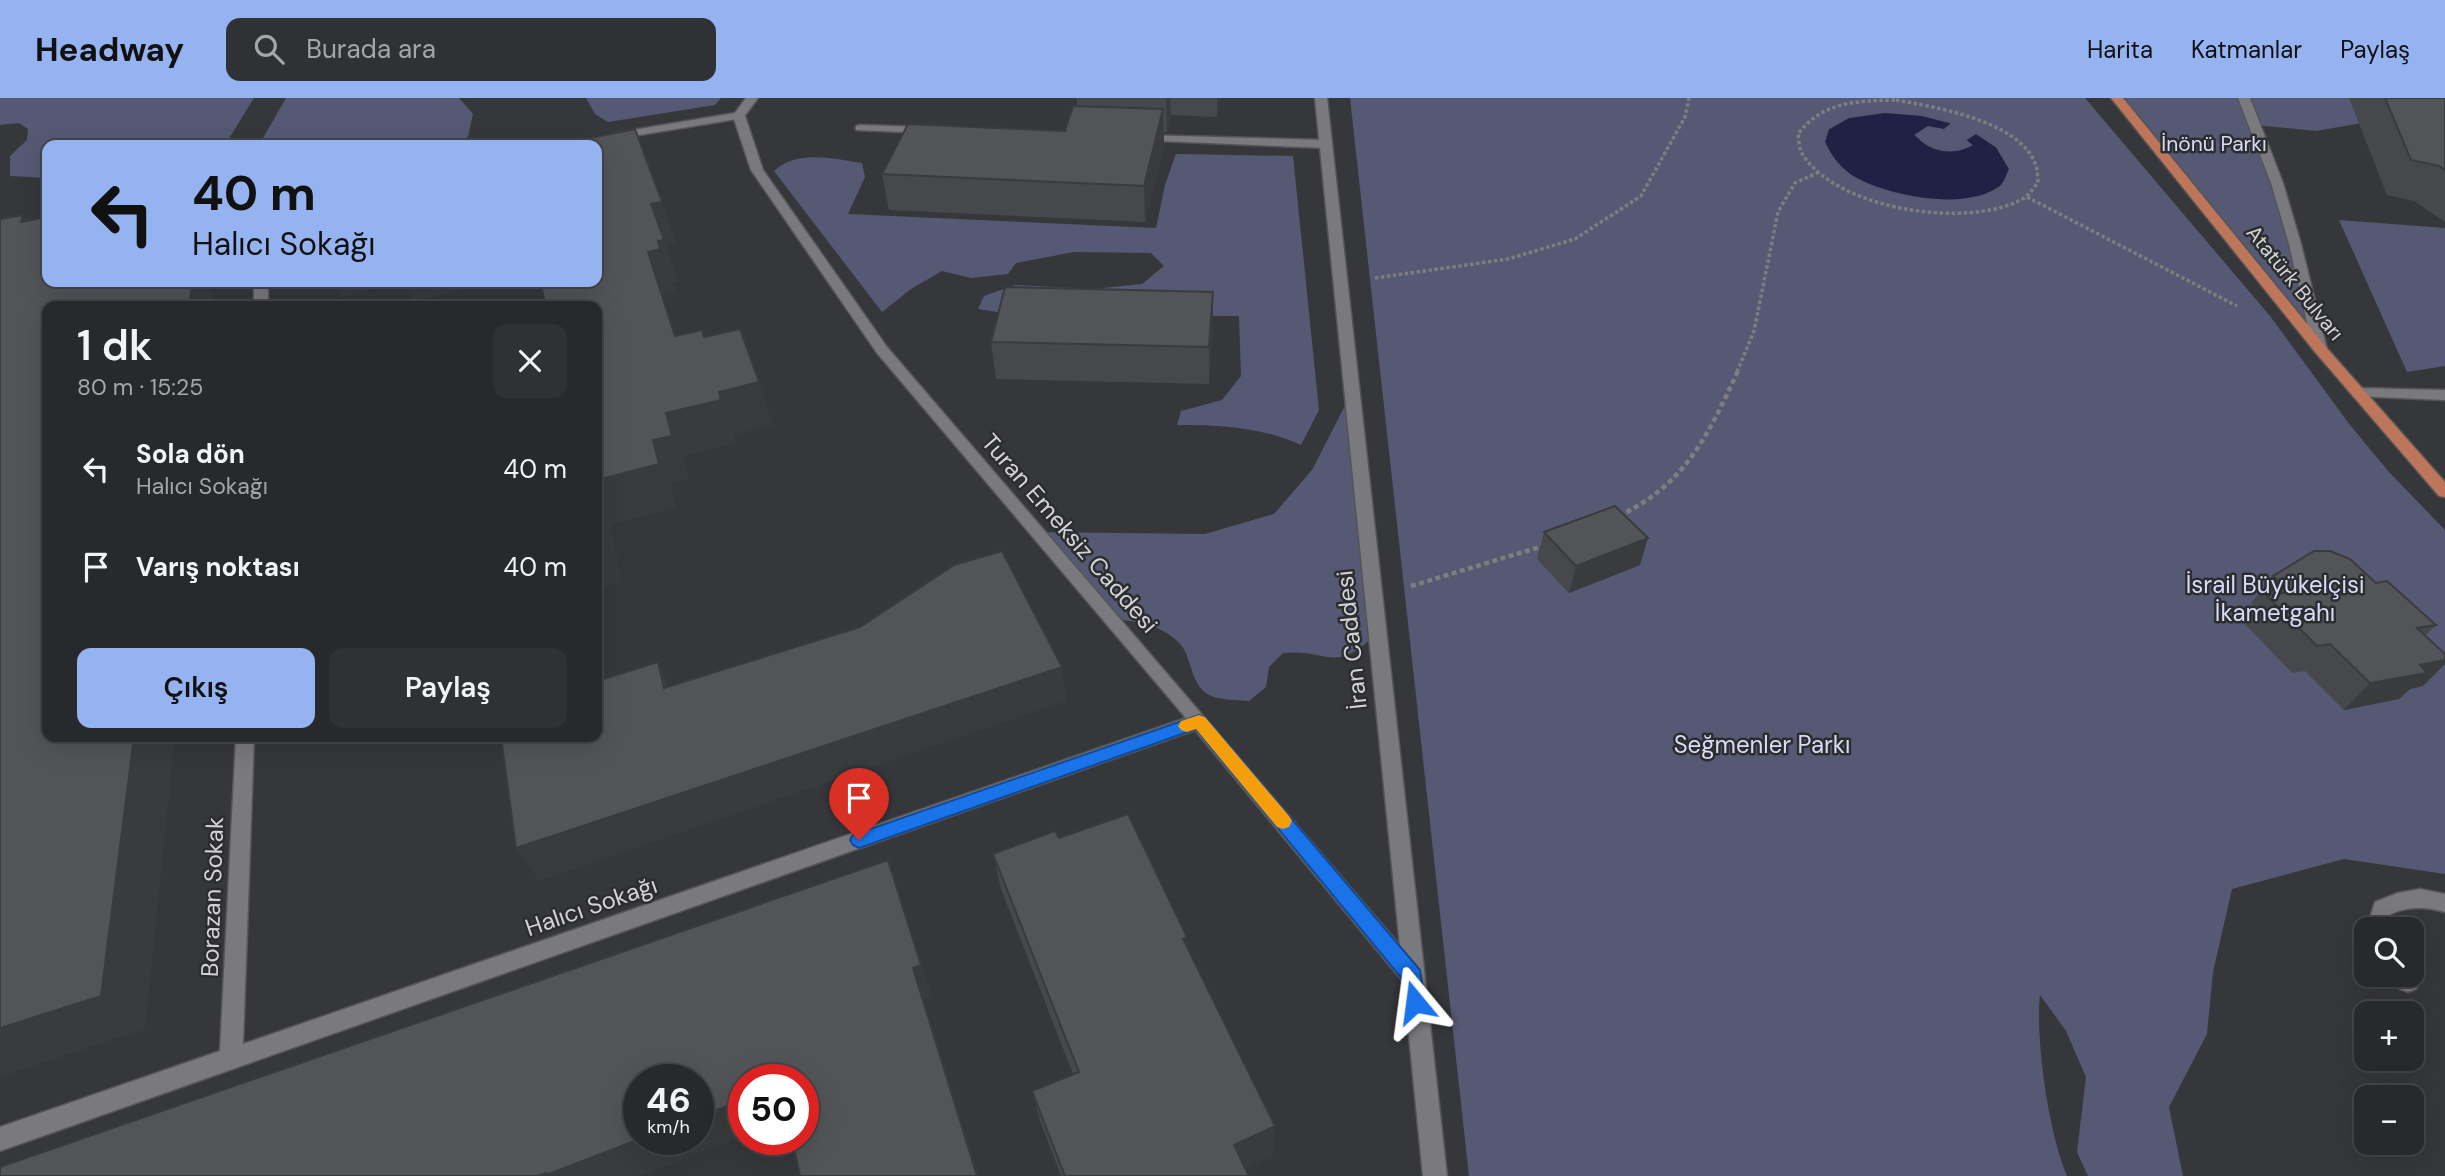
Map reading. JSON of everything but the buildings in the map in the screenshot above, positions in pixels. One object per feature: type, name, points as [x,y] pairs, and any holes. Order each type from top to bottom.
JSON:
[{"type":"main road","name":"Atatürk Bulvarı","points":[[2117,98],[2320,349],[2445,492]]},
{"type":"street","points":[[603,138],[739,116],[752,98]]},
{"type":"street","name":"İran Caddesi","points":[[1321,98],[1435,1176]]},
{"type":"street","points":[[2245,98],[2284,207],[2320,349]]},
{"type":"street","name":"Turan Emeksiz Caddesi","points":[[739,116],[757,170],[883,350],[1413,977]]},
{"type":"street","points":[[860,128],[942,131]]},
{"type":"street","points":[[1134,137],[1326,144]]},
{"type":"street","points":[[2358,393],[2445,395]]},
{"type":"street","name":"Halıcı Sokağı","points":[[0,1139],[1199,721]]},
{"type":"street","name":"Borazan Sokak","points":[[231,1059],[245,742]]},
{"type":"street","points":[[2379,917],[2382,908],[2404,898],[2434,899],[2445,903]]},
{"type":"path","points":[[1340,281],[1431,272],[1508,259],[1575,239],[1641,196],[1685,117],[1689,98]]},
{"type":"path","points":[[1894,99],[1932,105],[1968,115],[1998,129],[2022,146],[2036,164],[2038,182],[2027,197],[2003,208],[1968,214],[1927,212],[1873,199],[1848,190],[1819,172],[1802,153],[1798,134],[1808,118],[1829,107],[1860,101],[1894,99]]},
{"type":"path","points":[[1617,517],[1640,506],[1674,480],[1696,447],[1729,388],[1754,330],[1766,279],[1770,240],[1781,205],[1795,182],[1819,172]]},
{"type":"path","points":[[2027,197],[2247,311]]},
{"type":"path","points":[[1373,598],[1551,544]]},
{"type":"green space","points":[[0,98],[254,98],[228,140],[42,140],[42,178],[10,176],[10,156],[27,140],[28,129],[19,123],[0,125]]},
{"type":"green space","points":[[286,98],[459,98],[473,114],[468,137],[461,140],[262,140]]},
{"type":"green space","points":[[586,98],[721,98],[715,105],[608,122],[595,114]]},
{"type":"green space","name":"Seğmenler Parkı","points":[[1350,98],[2085,98],[2270,316],[2350,425],[2389,472],[2445,530],[2445,874],[2344,859],[2232,889],[2213,972],[2207,1034],[2169,1107],[2183,1176],[2088,1176],[2077,1152],[2086,1077],[2066,1031],[2040,995],[2040,1036],[2045,1087],[2054,1137],[2067,1176],[1469,1176]]},
{"type":"green space","name":"İnönü Parkı","points":[[2117,98],[2445,98],[2419,113],[2316,131],[2255,125],[2320,349]]},
{"type":"green space","points":[[1176,154],[1293,156],[1319,410],[1301,445],[1256,431],[1177,425],[1181,411],[1222,400],[1241,376],[1239,316],[1014,315],[978,309],[984,296],[1015,285],[1093,289],[1142,284],[1164,266],[1151,253],[1074,252],[1016,263],[1008,274],[971,278],[942,271],[911,289],[882,312],[774,171],[794,160],[816,157],[862,163],[865,177],[848,214],[1156,228],[1165,185]]},
{"type":"green space","points":[[2339,220],[2445,228],[2445,366],[2407,372]]},
{"type":"green space","points":[[1352,392],[1377,633],[1351,654],[1340,657],[1283,653],[1269,667],[1266,687],[1249,701],[1220,698],[1204,692],[1195,679],[1185,651],[1166,633],[1140,623],[1111,619],[1035,532],[1205,534],[1274,514],[1312,470]]},
{"type":"shaded area","points":[[1885,112],[1922,115],[1953,123],[1944,130],[1928,127],[1916,135],[1928,145],[1942,150],[1956,150],[1971,145],[1965,140],[1976,133],[1997,147],[2010,169],[2005,182],[1985,195],[1946,200],[1925,199],[1883,190],[1850,175],[1826,147],[1824,142],[1828,129],[1849,117]]},
{"type":"slow traffic","points":[[1187,726],[1199,721],[1283,821]]},
{"type":"route","points":[[859,840],[1199,721],[1413,977],[1415,1002]]},
{"type":"park label","name":"İsrail Büyükelçisi İkametgahı","points":[[2275,598]]}]
